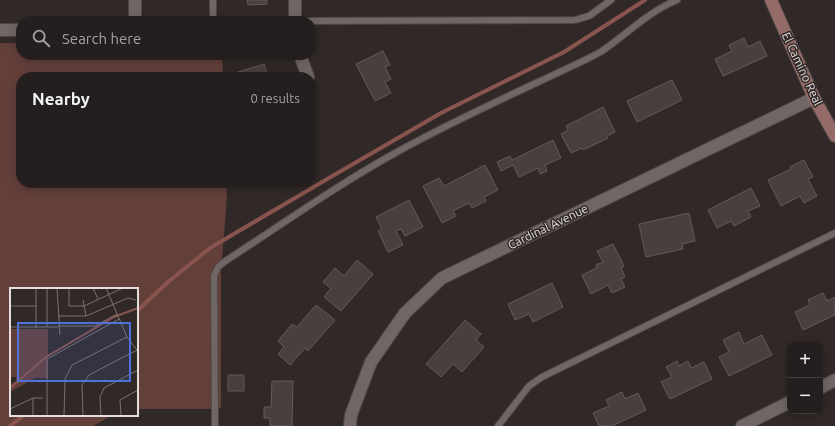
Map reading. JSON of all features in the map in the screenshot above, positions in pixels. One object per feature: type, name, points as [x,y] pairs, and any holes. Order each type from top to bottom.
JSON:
[{"type":"street","points":[[135,0],[135,16]]},
{"type":"street","points":[[295,0],[295,16]]},
{"type":"street","name":"El Camino Real","points":[[771,0],[814,98],[835,136]]},
{"type":"street","points":[[0,30],[16,30]]},
{"type":"street","points":[[302,60],[306,72]]},
{"type":"street","name":"Cardinal Avenue","points":[[350,426],[351,415],[371,362],[405,313],[442,278],[814,98]]},
{"type":"street","points":[[823,386],[835,380]]},
{"type":"street","points":[[742,426],[787,404]]},
{"type":"lane","points":[[213,0],[213,16]]},
{"type":"lane","points":[[316,21],[575,20],[589,16],[611,0]]},
{"type":"lane","points":[[215,426],[214,276],[218,267],[340,186],[397,152],[602,51],[633,27],[664,6],[677,0]]},
{"type":"lane","points":[[498,426],[529,386],[542,377],[835,232]]},
{"type":"shaded area","points":[[0,43],[16,43],[16,60],[222,60],[223,72],[16,72],[16,188],[226,188],[227,197],[221,271],[221,408],[138,409],[138,288],[10,288],[10,416],[111,416],[93,426],[0,426]]},
{"type":"building","points":[[247,0],[267,0],[267,4],[248,5]]},
{"type":"building","points":[[744,38],[748,47],[760,41],[767,56],[723,76],[715,59],[732,51],[729,45]]},
{"type":"building","points":[[383,51],[390,65],[385,67],[391,79],[385,82],[391,93],[375,101],[356,64]]},
{"type":"building","points":[[264,64],[266,72],[238,72]]},
{"type":"building","points":[[672,80],[682,100],[637,122],[627,101]]},
{"type":"building","points":[[603,107],[615,132],[607,136],[608,138],[583,150],[582,148],[571,153],[561,134],[568,130],[566,126]]},
{"type":"building","points":[[553,140],[561,158],[545,165],[547,171],[540,174],[538,168],[519,177],[513,165],[501,171],[497,162],[510,156],[512,160]]},
{"type":"building","points":[[804,160],[813,177],[808,179],[817,196],[804,203],[800,196],[781,206],[768,180],[791,169],[790,167]]},
{"type":"building","points":[[485,165],[498,190],[484,197],[486,201],[472,208],[469,203],[453,211],[456,216],[442,223],[423,186],[439,178],[444,186]]},
{"type":"building","points":[[751,188],[760,206],[748,211],[751,217],[734,226],[731,221],[717,228],[708,210]]},
{"type":"building","points":[[409,200],[423,227],[405,236],[401,229],[396,231],[403,245],[388,252],[378,231],[382,229],[376,217]]},
{"type":"building","points":[[689,213],[695,241],[682,244],[683,249],[646,257],[639,224]]},
{"type":"building","points":[[613,244],[624,266],[621,268],[625,277],[621,279],[625,287],[612,293],[608,285],[591,294],[582,275],[597,268],[596,265],[603,262],[597,251]]},
{"type":"building","points":[[357,260],[373,274],[341,311],[324,297],[331,288],[323,282],[335,268],[344,276]]},
{"type":"building","points":[[552,283],[563,307],[533,322],[529,314],[515,320],[508,304]]},
{"type":"building","points":[[823,293],[827,301],[835,297],[835,315],[803,330],[795,312],[810,305],[808,300]]},
{"type":"building","points":[[316,305],[335,320],[308,351],[305,348],[290,365],[278,354],[284,347],[278,341],[292,324],[297,327]]},
{"type":"building","points":[[465,320],[481,334],[476,340],[484,347],[462,372],[453,364],[441,377],[426,364]]},
{"type":"building","points":[[739,332],[744,344],[762,335],[772,355],[729,376],[719,357],[729,352],[723,340]]},
{"type":"building","points":[[677,361],[679,366],[688,361],[691,368],[704,362],[712,379],[670,399],[661,382],[672,377],[666,367]]},
{"type":"building","points":[[228,375],[244,375],[244,391],[228,391]]},
{"type":"building","points":[[272,381],[293,381],[292,426],[270,426],[270,418],[264,418],[264,407],[271,407]]},
{"type":"building","points":[[622,392],[625,399],[638,393],[646,410],[612,426],[599,426],[593,413],[609,406],[606,400]]},
{"type":"waterway","points":[[316,186],[441,113],[564,52],[645,0]]},
{"type":"waterway","points":[[138,310],[168,282],[210,248],[312,188]]},
{"type":"waterway","points":[[10,426],[23,416]]}]
